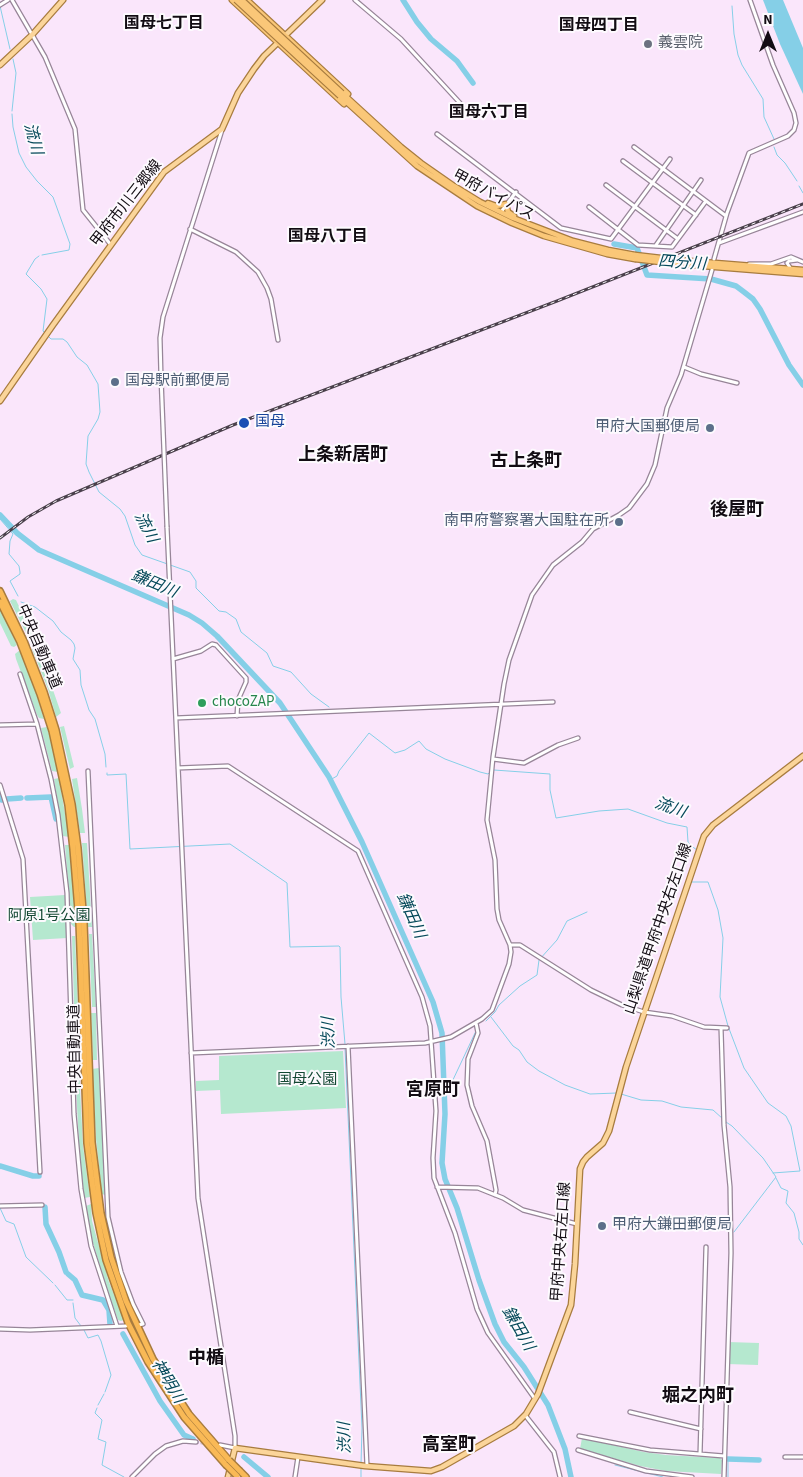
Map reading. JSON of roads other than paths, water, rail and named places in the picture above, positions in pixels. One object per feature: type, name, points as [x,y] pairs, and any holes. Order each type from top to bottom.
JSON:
[{"type":"highway","points":[[232,0],[277,44],[364,123],[371,123],[370,116],[246,0]]},
{"type":"highway","name":"甲府バイパス","points":[[236,0],[341,95]]},
{"type":"highway","name":"甲府バイパス","points":[[242,0],[399,150],[429,174],[477,206],[573,241],[635,257]]},
{"type":"highway","name":"甲府バイパス","points":[[371,123],[454,186],[501,215],[565,243],[607,254],[803,274]]},
{"type":"highway","points":[[454,186],[460,187],[490,204],[506,204],[511,215],[530,223],[536,228]]},
{"type":"highway","name":"甲府バイパス","points":[[678,262],[803,270]]},
{"type":"highway","name":"中央自動車道","points":[[0,591],[24,641],[51,720],[72,804],[78,848],[86,958],[92,1133],[105,1234],[126,1301],[153,1359],[189,1414],[238,1475],[246,1477]]},
{"type":"highway","name":"中央自動車道","points":[[0,602],[51,720]]},
{"type":"main road","points":[[0,65],[32,35],[63,0]]},
{"type":"main road","name":"甲府市川三郷線","points":[[0,401],[46,334],[164,172],[222,129],[243,84],[261,60],[322,0]]},
{"type":"main road","name":"山梨県道甲府中央右左口線","points":[[619,1094],[644,1012],[704,836],[710,828],[803,756]]},
{"type":"main road","name":"甲府中央右左口線","points":[[235,1448],[366,1466],[424,1472],[434,1471],[514,1426],[526,1415],[538,1394],[571,1305],[579,1176],[582,1163],[603,1143],[619,1094]]},
{"type":"main road","points":[[228,1477],[235,1448]]},
{"type":"street","points":[[0,5],[10,0],[44,57],[75,128],[83,210],[111,245]]},
{"type":"street","points":[[355,0],[401,39],[460,103]]},
{"type":"street","points":[[714,259],[726,216],[749,153],[788,136],[794,130],[796,123],[794,113],[772,65],[750,0]]},
{"type":"street","points":[[220,1446],[235,1448],[235,1436],[198,1198],[167,527],[160,333],[163,317],[222,129]]},
{"type":"street","points":[[437,134],[516,192],[561,228],[611,238],[670,159]]},
{"type":"street","points":[[634,147],[726,216]]},
{"type":"street","points":[[623,161],[696,215]]},
{"type":"street","points":[[655,246],[701,180]]},
{"type":"street","points":[[606,185],[678,239]]},
{"type":"street","points":[[501,215],[506,204],[516,192]]},
{"type":"street","points":[[589,207],[638,245],[672,247],[706,201]]},
{"type":"street","points":[[719,243],[803,212]]},
{"type":"street","points":[[190,229],[236,252],[258,272],[271,300],[278,340]]},
{"type":"street","points":[[743,265],[753,263],[771,264],[791,257],[803,262]]},
{"type":"street","points":[[791,269],[787,263],[798,260]]},
{"type":"street","points":[[191,1053],[430,1041],[445,1038],[476,1023],[489,1014],[495,1005],[509,964],[510,944],[498,914],[495,860],[487,820],[493,760],[506,670],[532,595],[553,565],[582,542],[593,529],[628,508],[645,488],[654,465],[667,408],[684,367],[712,270]]},
{"type":"street","points":[[684,367],[701,374],[737,383]]},
{"type":"street","points":[[173,659],[201,651],[212,644],[216,645],[246,678],[238,700],[237,716]]},
{"type":"street","points":[[20,674],[37,724],[58,815],[67,893],[74,1114],[81,1189],[91,1246],[117,1326]]},
{"type":"street","points":[[176,718],[552,702]]},
{"type":"street","points":[[0,725],[37,724]]},
{"type":"street","points":[[493,760],[524,763],[558,745],[578,738]]},
{"type":"street","points":[[178,768],[228,766],[358,851],[422,997],[430,1026],[436,1112],[432,1168],[437,1187],[452,1226],[481,1318],[488,1333],[535,1400]]},
{"type":"street","points":[[88,771],[108,1217],[121,1272],[143,1324],[139,1325]]},
{"type":"street","points":[[0,785],[23,858],[40,1172]]},
{"type":"street","points":[[510,944],[520,944],[600,995],[622,1005],[644,1012],[672,1016],[704,1027],[727,1028]]},
{"type":"street","points":[[476,1023],[478,1033],[468,1059],[467,1085],[472,1106],[487,1141],[496,1190],[495,1195]]},
{"type":"street","points":[[721,1028],[724,1121],[730,1187],[731,1253],[724,1477]]},
{"type":"street","points":[[346,1046],[366,1466]]},
{"type":"street","points":[[437,1187],[478,1188],[523,1210],[577,1224]]},
{"type":"street","points":[[0,1206],[42,1205]]},
{"type":"street","points":[[700,1454],[706,1247]]},
{"type":"street","points":[[0,1329],[30,1330],[126,1326]]},
{"type":"street","points":[[630,1412],[701,1429]]},
{"type":"street","points":[[526,1415],[554,1452],[560,1477]]},
{"type":"street","points":[[579,1436],[650,1450],[724,1456]]},
{"type":"street","points":[[132,1477],[154,1454],[166,1446],[183,1441],[196,1442]]},
{"type":"street","points":[[578,1450],[646,1471],[692,1477]]},
{"type":"street","points":[[295,1477],[298,1457]]},
{"type":"street","points":[[785,1457],[803,1457]]},
{"type":"water","points":[[763,0],[783,0],[803,48],[803,94],[780,44]]},
{"type":"waterway","name":"四分川","points":[[403,0],[431,39],[457,61],[473,83]]},
{"type":"waterway","name":"流川","points":[[0,6],[10,49]]},
{"type":"waterway","points":[[732,6],[738,55],[763,99],[764,117],[774,139]]},
{"type":"waterway","name":"流川","points":[[12,111],[16,73],[13,59]]},
{"type":"waterway","name":"流川","points":[[12,114],[19,153],[26,167],[53,197],[70,244],[69,250],[42,255]]},
{"type":"waterway","points":[[774,147],[777,155],[797,181]]},
{"type":"waterway","points":[[799,186],[803,193]]},
{"type":"waterway","name":"四分川","points":[[614,244],[637,248],[647,275],[711,279],[736,286],[753,299],[760,309],[789,365],[803,385]]},
{"type":"waterway","name":"流川","points":[[39,256],[26,274],[41,289],[47,299],[43,331],[51,339],[63,339],[67,342],[77,357],[87,365],[98,384],[100,412],[88,436],[86,464],[99,492],[120,509],[125,516],[135,545],[142,555],[190,572],[196,581],[196,588],[219,611],[226,612],[236,619],[241,632],[267,653],[273,666],[291,672],[311,694],[329,707]]},
{"type":"waterway","name":"鎌田川","points":[[0,515],[17,533],[39,550],[189,615],[202,623],[217,636],[280,703],[329,777],[362,842],[433,1002],[442,1033],[445,1114],[442,1163],[445,1179],[457,1208],[479,1280],[495,1324],[504,1342],[524,1367],[548,1405],[565,1449],[571,1477]]},
{"type":"waterway","points":[[0,519],[13,534],[10,541],[9,554],[19,566],[20,574],[10,581],[18,596]]},
{"type":"waterway","points":[[21,602],[35,607],[53,621],[61,632],[74,644],[73,659],[80,670],[81,685],[89,710],[95,719],[105,754],[106,767]]},
{"type":"waterway","name":"流川","points":[[330,780],[337,776],[369,733],[395,753],[405,750],[419,741],[426,749],[445,759],[480,772],[488,774],[490,772]]},
{"type":"waterway","name":"流川","points":[[494,770],[550,774],[550,790],[556,818],[599,811],[628,809],[667,823],[687,827],[688,842],[697,850],[688,879]]},
{"type":"waterway","name":"渋川","points":[[107,773],[107,775],[126,774],[130,849],[230,844],[287,883],[290,947],[340,947],[341,997],[345,1044]]},
{"type":"waterway","name":"渋川","points":[[0,796],[2,800]]},
{"type":"waterway","name":"渋川","points":[[27,798],[51,797],[56,819]]},
{"type":"waterway","name":"渋川","points":[[7,799],[21,798]]},
{"type":"waterway","name":"流川","points":[[691,882],[708,882],[718,910],[723,938],[720,997],[728,1026],[744,1068],[768,1103],[786,1116],[791,1126],[800,1171],[773,1173]]},
{"type":"waterway","points":[[486,1021],[499,1005],[520,986],[537,975],[539,960],[557,940],[567,921],[587,912]]},
{"type":"waterway","points":[[491,1017],[527,1062],[539,1071],[565,1085],[590,1094],[617,1093]]},
{"type":"waterway","points":[[443,1084],[451,1084],[476,1031]]},
{"type":"waterway","name":"渋川","points":[[345,1048],[362,1428],[361,1464]]},
{"type":"waterway","points":[[621,1094],[641,1100],[662,1101],[681,1107],[713,1110],[723,1119]]},
{"type":"waterway","points":[[726,1122],[763,1158],[776,1177],[734,1232]]},
{"type":"waterway","name":"神明川","points":[[0,1166],[39,1176]]},
{"type":"waterway","points":[[776,1178],[781,1188],[788,1191],[786,1203],[794,1213],[799,1239],[803,1245]]},
{"type":"waterway","name":"神明川","points":[[45,1207],[46,1224],[66,1272]]},
{"type":"waterway","points":[[0,1208],[6,1221],[14,1224],[26,1257],[53,1283]]},
{"type":"waterway","name":"神明川","points":[[68,1274],[75,1280],[82,1295],[103,1300],[109,1310],[110,1324]]},
{"type":"waterway","points":[[55,1285],[67,1300],[73,1300]]},
{"type":"waterway","points":[[73,1303],[75,1318],[81,1326]]},
{"type":"waterway","points":[[84,1330],[88,1338],[98,1335],[101,1341],[111,1375],[105,1392]]},
{"type":"waterway","name":"神明川","points":[[123,1334],[160,1401],[184,1435],[193,1439]]},
{"type":"waterway","points":[[98,1405],[104,1394]]},
{"type":"waterway","points":[[97,1408],[95,1413],[102,1420],[98,1439],[106,1442],[102,1465],[124,1477]]},
{"type":"waterway","name":"神明川","points":[[244,1457],[268,1477]]},
{"type":"waterway","points":[[728,1459],[728,1477]]},
{"type":"waterway","name":"流川","points":[[728,1459],[759,1460]]},
{"type":"waterway","points":[[615,1465],[663,1477]]},
{"type":"waterway","name":"渋川","points":[[361,1468],[361,1477]]},
{"type":"tunnel","points":[[196,1442],[215,1445]]},
{"type":"railway","points":[[0,538],[28,517],[56,501],[233,425],[557,301],[803,204]]},
{"type":"place","name":"義雲院","points":[[648,44]]},
{"type":"place","name":"国母駅前郵便局","points":[[115,382]]},
{"type":"place","name":"国母","points":[[244,423]]},
{"type":"place","name":"甲府大国郵便局","points":[[710,428]]},
{"type":"place","name":"南甲府警察署大国駐在所","points":[[619,522]]},
{"type":"place","name":"chocoZAP","points":[[202,703]]},
{"type":"place","name":"甲府大鎌田郵便局","points":[[602,1226]]},
{"type":"district","name":"国母七丁目","points":[[164,24]]},
{"type":"district","name":"国母四丁目","points":[[599,26]]},
{"type":"district","name":"国母六丁目","points":[[489,113]]},
{"type":"district","name":"国母八丁目","points":[[328,237]]},
{"type":"district","name":"上条新居町","points":[[343,456]]},
{"type":"district","name":"古上条町","points":[[526,462]]},
{"type":"district","name":"後屋町","points":[[737,511]]},
{"type":"district","name":"宮原町","points":[[433,1091]]},
{"type":"district","name":"中楯","points":[[206,1359]]},
{"type":"district","name":"堀之内町","points":[[698,1397]]},
{"type":"district","name":"高室町","points":[[449,1446]]},
{"type":"park label","name":"阿原1号公園","points":[[49,917]]},
{"type":"park label","name":"国母公園","points":[[307,1081]]}]
